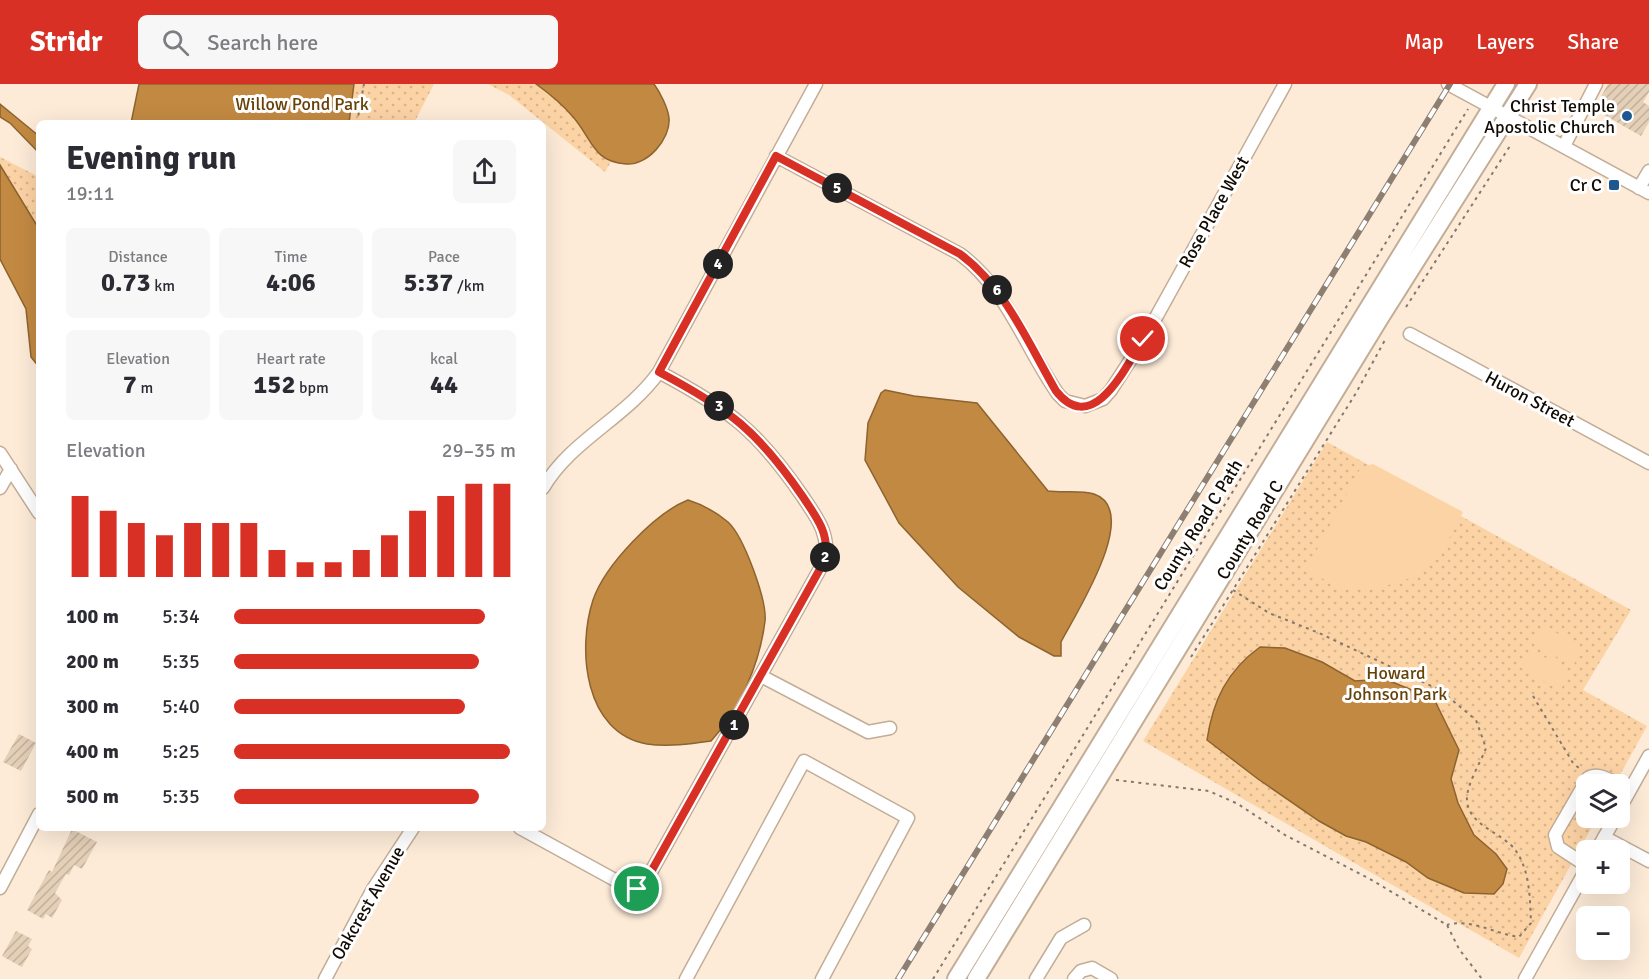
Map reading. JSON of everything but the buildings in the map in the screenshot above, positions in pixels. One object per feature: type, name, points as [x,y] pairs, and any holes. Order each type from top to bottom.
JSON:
[{"type":"main road","name":"County Road C","points":[[956,979],[1506,84]]},
{"type":"main road","name":"County Road C","points":[[976,979],[1374,328],[1528,84]]},
{"type":"street","points":[[548,468],[570,454],[633,404],[659,372],[816,84]]},
{"type":"street","name":"Rose Place West","points":[[776,156],[960,254],[981,269],[999,294],[1056,391],[1065,401],[1085,406],[1103,399],[1143,339],[1285,84]]},
{"type":"street","points":[[1448,84],[1644,190],[1649,171]]},
{"type":"street","points":[[1564,146],[1596,84]]},
{"type":"street","name":"Huron Street","points":[[1410,334],[1649,463]]},
{"type":"street","points":[[525,831],[626,886],[637,889],[647,879],[825,560],[827,547],[823,525],[768,448],[724,409],[659,372]]},
{"type":"street","points":[[0,453],[36,508]]},
{"type":"street","points":[[0,488],[10,469]]},
{"type":"street","points":[[761,676],[868,732],[890,728]]},
{"type":"street","points":[[1630,778],[1649,756]]},
{"type":"street","points":[[686,979],[804,761],[908,818],[822,979]]},
{"type":"street","points":[[1576,799],[1555,835],[1555,841],[1563,852],[1576,860]]},
{"type":"street","points":[[0,888],[36,820]]},
{"type":"street","points":[[1602,840],[1609,828]]},
{"type":"street","name":"Oakcrest Avenue","points":[[325,979],[373,889],[411,831]]},
{"type":"street","points":[[1604,837],[1649,861]]},
{"type":"street","points":[[1525,979],[1576,887]]},
{"type":"street","points":[[1036,979],[1061,938],[1084,925]]},
{"type":"street","points":[[1074,979],[1081,971],[1092,968],[1111,979]]},
{"type":"path","points":[[358,120],[364,84]]},
{"type":"path","name":"County Road C Path","points":[[933,979],[1475,99]]},
{"type":"path","points":[[1400,316],[1510,146]]},
{"type":"path","points":[[1189,661],[1356,393],[1388,335]]},
{"type":"path","points":[[1233,590],[1269,613],[1319,633],[1440,690],[1476,720],[1486,748],[1467,797],[1468,809],[1488,829],[1515,849],[1524,864],[1531,922],[1520,937],[1499,934],[1459,921],[1447,925]]},
{"type":"path","points":[[1533,696],[1572,763],[1584,774]]},
{"type":"path","points":[[1110,785],[1120,770]]},
{"type":"path","points":[[1114,780],[1209,791],[1238,804],[1285,835],[1370,879],[1447,925],[1459,949],[1482,979]]},
{"type":"green space","name":"Willow Pond Park","points":[[190,84],[434,84],[416,120],[172,120]]},
{"type":"green space","points":[[488,84],[655,84],[605,172],[546,125],[546,120],[540,120],[509,95]]},
{"type":"green space","points":[[0,157],[36,175],[36,269],[0,224]]},
{"type":"green space","name":"Howard Johnson Park","points":[[1327,442],[1631,610],[1583,690],[1647,726],[1621,774],[1576,774],[1576,828],[1591,828],[1585,840],[1576,840],[1576,856],[1519,958],[1143,741]]},
{"type":"green space","points":[[1373,464],[1463,512],[1444,548],[1420,575],[1382,587],[1340,588],[1306,570],[1361,467]]},
{"type":"green space","points":[[1543,625],[1583,648],[1573,666],[1532,643]]},
{"type":"green space","points":[[1530,649],[1571,672],[1560,691],[1520,667]]},
{"type":"shaded area","name":"Willow Pond Park","points":[[139,84],[354,84],[349,120],[132,120]]},
{"type":"shaded area","points":[[536,84],[654,84],[668,114],[669,126],[656,150],[642,161],[626,164],[615,162],[600,154],[570,113]]},
{"type":"shaded area","points":[[0,104],[36,134],[36,150],[10,123],[0,117]]},
{"type":"shaded area","points":[[0,165],[36,224],[36,363],[31,357],[26,309],[0,259]]},
{"type":"shaded area","points":[[885,390],[914,396],[977,403],[1048,491],[1094,494],[1107,504],[1111,521],[1109,541],[1101,565],[1061,642],[1061,656],[1054,656],[1019,637],[958,587],[899,523],[865,460],[868,423],[881,393]]},
{"type":"shaded area","points":[[688,500],[723,518],[741,541],[758,584],[765,611],[765,621],[759,653],[747,685],[731,715],[711,741],[671,745],[647,744],[626,737],[610,724],[598,707],[590,686],[586,664],[588,620],[599,586],[620,556],[661,516]]},
{"type":"shaded area","points":[[1260,647],[1285,648],[1322,662],[1355,681],[1385,679],[1434,699],[1459,750],[1451,779],[1458,803],[1474,835],[1496,854],[1507,869],[1503,884],[1494,894],[1464,893],[1428,878],[1406,862],[1366,842],[1346,836],[1319,821],[1258,779],[1207,740],[1213,712],[1223,688],[1230,676],[1248,656]]},
{"type":"railway","points":[[898,979],[1450,84]]},
{"type":"place","name":"Christ Temple Apostolic Church","points":[[1627,116]]},
{"type":"place","name":"Cr C","points":[[1614,185]]},
{"type":"route","points":[[637,889],[647,879],[825,560],[827,547],[823,525],[768,448],[724,409],[659,372],[776,156],[960,254],[981,269],[999,294],[1056,391],[1065,401],[1085,406],[1103,399],[1143,339]]}]
